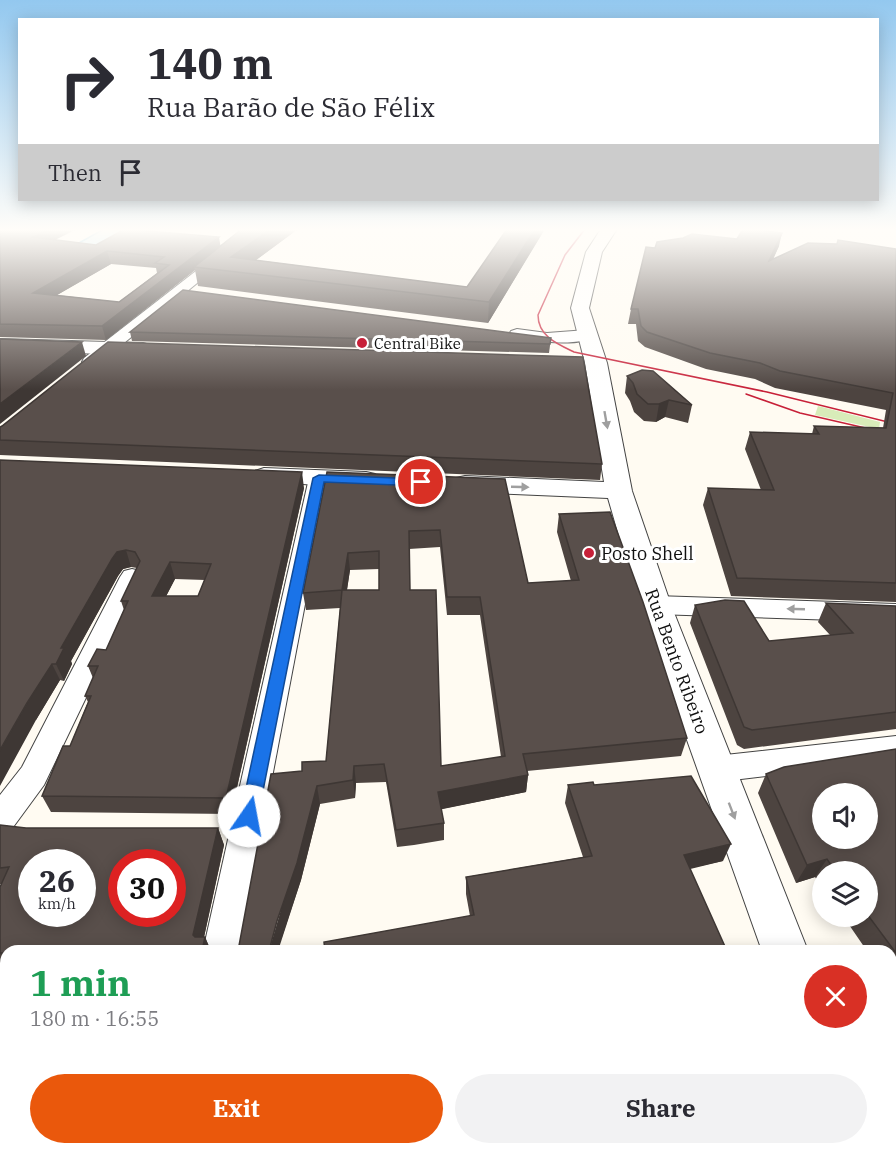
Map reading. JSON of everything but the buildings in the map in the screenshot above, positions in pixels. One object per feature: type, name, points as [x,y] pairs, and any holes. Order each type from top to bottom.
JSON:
[{"type":"street","points":[[78,372],[188,283]]},
{"type":"street","name":"Rua Bento Ribeiro","points":[[586,283],[581,301],[587,335],[584,362],[619,491],[655,605],[783,945]]},
{"type":"street","points":[[179,290],[202,293]]},
{"type":"street","points":[[499,332],[547,338],[587,335]]},
{"type":"street","points":[[0,345],[163,349]]},
{"type":"street","points":[[236,475],[387,481]]},
{"type":"street","points":[[222,945],[319,478]]},
{"type":"street","points":[[444,483],[619,491]]},
{"type":"street","points":[[0,820],[33,776],[132,578]]},
{"type":"street","points":[[655,605],[896,613]]},
{"type":"street","points":[[716,769],[896,748]]},
{"type":"green space","points":[[818,406],[880,422],[879,429],[815,415]]},
{"type":"tram line","points":[[552,283],[538,315],[541,329],[555,342],[574,352],[767,392],[896,424]]},
{"type":"tram line","points":[[746,394],[800,413],[896,435]]},
{"type":"place","name":"Central Bike","points":[[362,343]]},
{"type":"place","name":"Posto Shell","points":[[589,553]]},
{"type":"route","points":[[249,816],[319,478],[421,482]]}]
